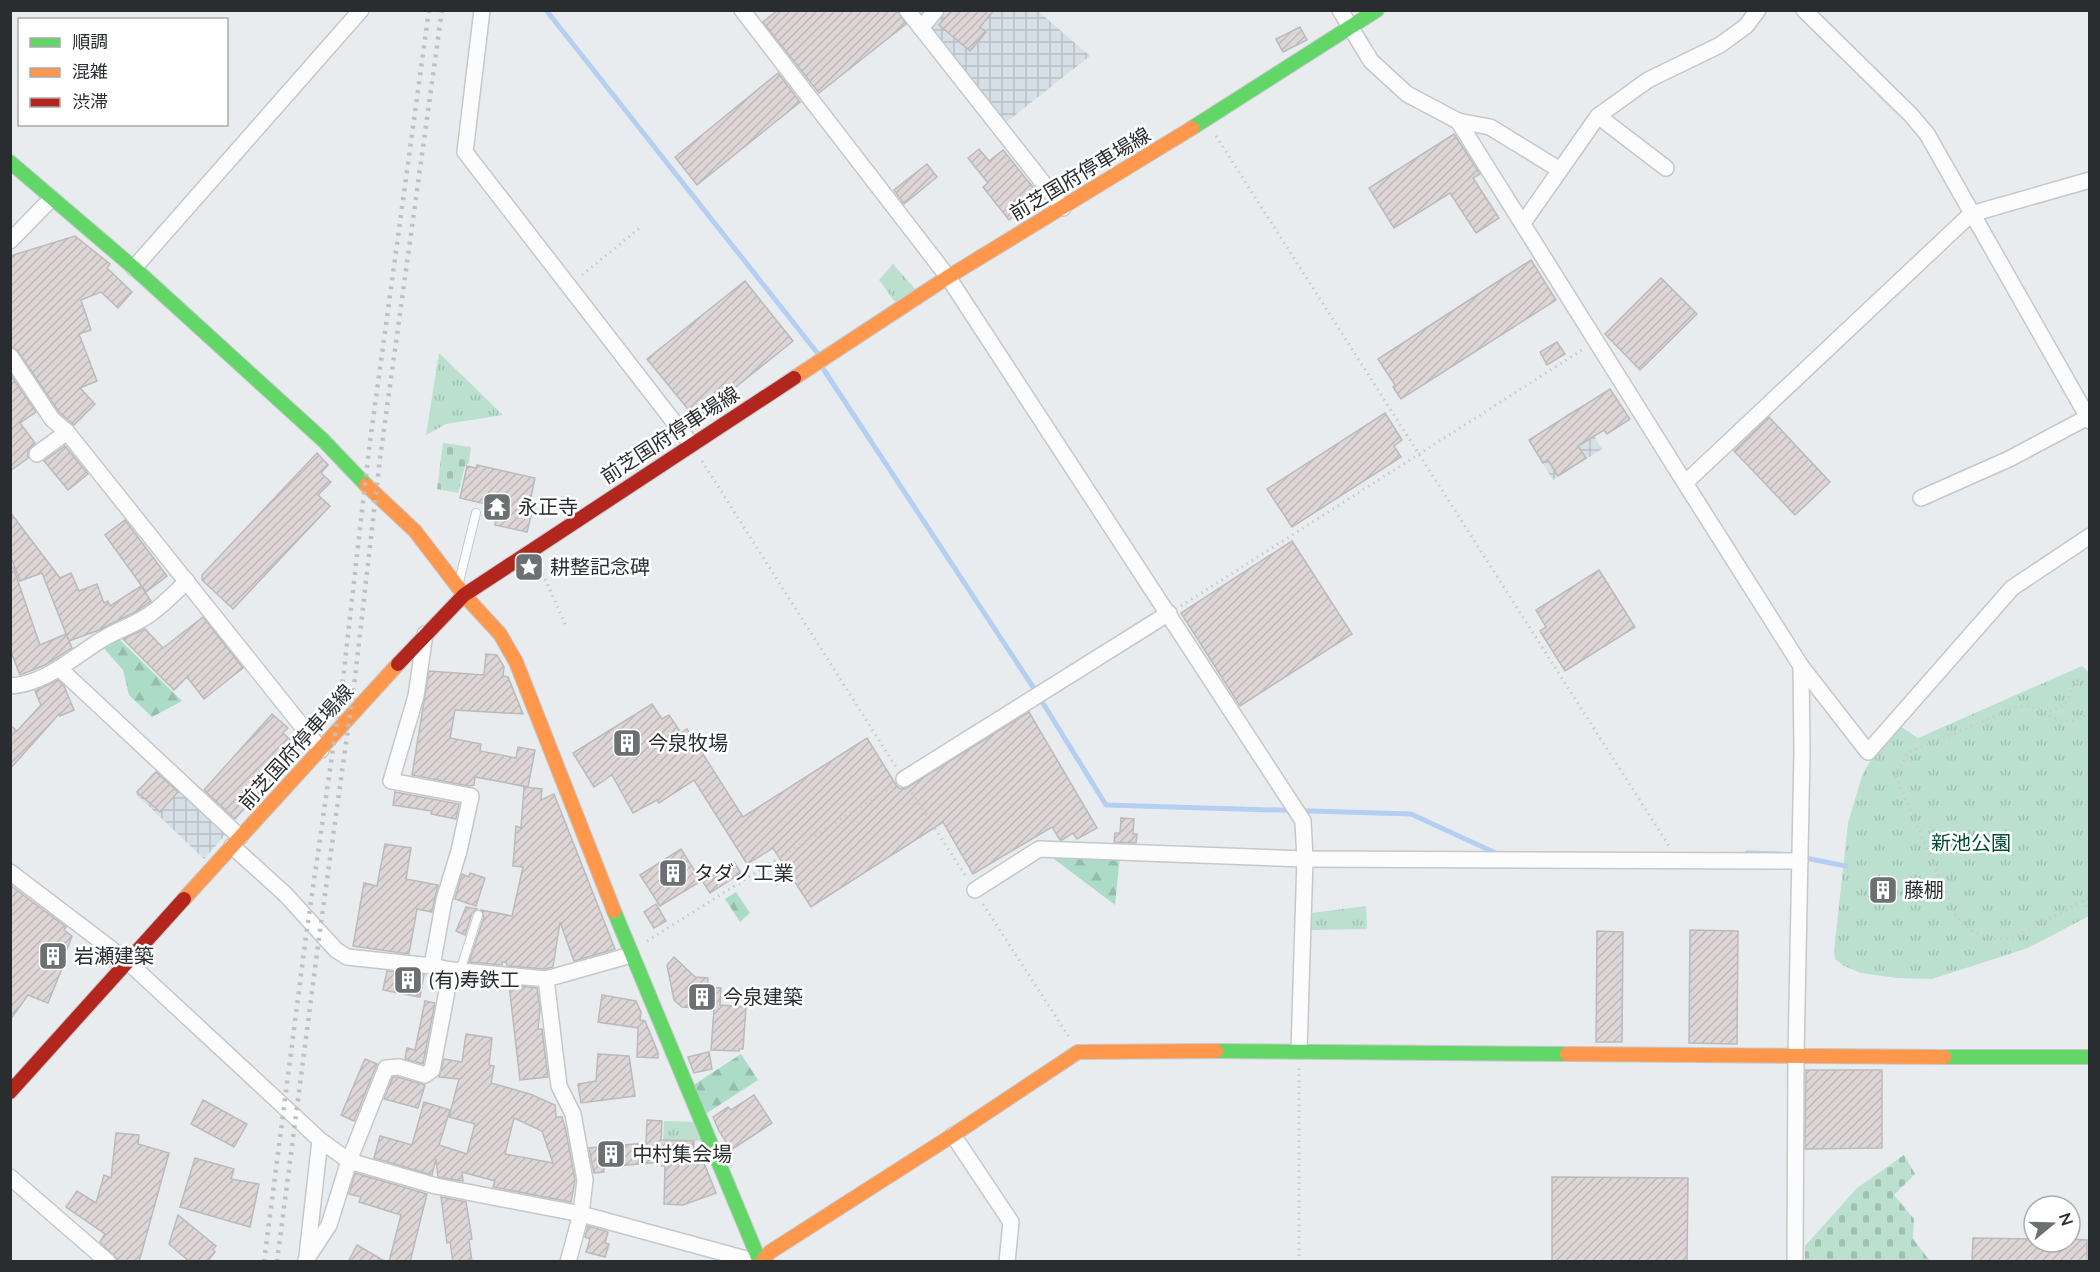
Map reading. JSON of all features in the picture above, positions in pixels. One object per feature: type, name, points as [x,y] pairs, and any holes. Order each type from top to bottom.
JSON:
[{"type":"street","points":[[134,268],[361,10]]},
{"type":"street","points":[[482,10],[465,152],[691,444]]},
{"type":"street","points":[[742,10],[948,277],[1303,820],[1305,859],[1299,1051]]},
{"type":"street","points":[[907,10],[1063,208]]},
{"type":"street","points":[[921,28],[936,10]]},
{"type":"street","points":[[1340,10],[1371,62],[1407,93],[1458,121],[1490,127],[1560,170]]},
{"type":"street","name":"前芝国府停車場線","points":[[10,1092],[321,750],[461,590],[532,549],[948,277],[1206,120],[1377,10]]},
{"type":"street","points":[[1522,223],[1598,116],[1648,80],[1720,45],[1746,26],[1758,10]]},
{"type":"street","points":[[1804,10],[1911,115],[1941,157],[1971,214],[2089,418],[2009,459],[1921,498]]},
{"type":"street","points":[[1598,116],[1666,168]]},
{"type":"street","points":[[1458,121],[1801,666],[1868,752],[2012,588],[2090,536]]},
{"type":"street","points":[[10,162],[134,268],[323,440],[353,474],[415,531],[461,590],[500,634],[516,662],[631,956],[760,1262]]},
{"type":"street","points":[[1685,483],[1971,214],[2090,180]]},
{"type":"street","points":[[10,242],[51,199]]},
{"type":"street","points":[[10,356],[52,419],[67,432],[321,750]]},
{"type":"street","points":[[37,454],[67,432]]},
{"type":"street","points":[[10,686],[30,682],[59,668],[107,637],[138,622],[153,612],[187,581]]},
{"type":"street","points":[[904,779],[1169,613]]},
{"type":"street","points":[[425,631],[416,696],[391,781],[471,796],[459,851],[444,900],[432,966]]},
{"type":"street","points":[[1795,1262],[1796,1057],[1802,751],[1801,666]]},
{"type":"street","points":[[59,668],[236,842],[336,950],[347,957],[432,966],[455,971],[546,979],[631,956]]},
{"type":"street","points":[[975,890],[1039,849],[1305,859],[1800,861]]},
{"type":"street","points":[[10,872],[127,962],[320,1140],[349,1161],[436,1186],[581,1214],[760,1262]]},
{"type":"street","points":[[306,1261],[329,1225],[349,1161],[386,1068],[399,1067],[425,1076],[432,1070],[455,971]]},
{"type":"street","points":[[546,979],[558,1086],[573,1114],[585,1180],[581,1214],[568,1262]]},
{"type":"street","points":[[760,1262],[770,1252],[1078,1052],[1299,1051],[1796,1057],[2090,1057]]},
{"type":"street","points":[[953,1135],[1011,1222],[1007,1262]]},
{"type":"street","points":[[306,1261],[320,1140]]},
{"type":"street","points":[[10,1177],[108,1262]]},
{"type":"lane","points":[[461,590],[476,513]]},
{"type":"lane","points":[[455,971],[478,915]]},
{"type":"path","points":[[1206,120],[1672,851],[1673,862]]},
{"type":"path","points":[[568,286],[641,228]]},
{"type":"path","points":[[1169,613],[1596,341]]},
{"type":"path","points":[[691,444],[1078,1052]]},
{"type":"path","points":[[532,549],[566,626]]},
{"type":"path","points":[[2044,713],[2063,705],[2068,700],[2070,687],[2075,683],[2081,681],[2090,684]]},
{"type":"path","points":[[2090,713],[2067,721],[2059,720],[2031,706],[2017,707],[1907,753],[1896,777],[1957,918],[1972,931],[1984,938],[2008,939],[2090,897]]},
{"type":"path","points":[[631,956],[645,942],[904,779]]},
{"type":"path","points":[[2083,900],[2090,912]]},
{"type":"path","points":[[1299,1051],[1299,1262]]},
{"type":"shaded area","points":[[943,11],[1038,11],[1090,56],[1004,124],[928,28]]},
{"type":"shaded area","points":[[1577,408],[1602,449],[1553,480],[1528,440]]},
{"type":"shaded area","points":[[159,767],[228,832],[204,859],[135,793]]},
{"type":"green space","points":[[893,264],[915,289],[895,302],[879,280]]},
{"type":"green space","points":[[439,353],[503,415],[446,424],[426,435]]},
{"type":"green space","points":[[443,443],[471,447],[469,463],[465,466],[458,493],[437,489]]},
{"type":"green space","points":[[118,638],[182,701],[152,717],[129,695],[123,670],[102,646]]},
{"type":"green space","name":"新池公園","points":[[2082,666],[2090,673],[2089,916],[2028,948],[1932,979],[1897,978],[1861,973],[1844,966],[1835,959],[1848,823],[1863,773],[1871,760],[1900,726],[1918,738]]},
{"type":"green space","points":[[1046,853],[1120,855],[1115,905]]},
{"type":"green space","points":[[736,892],[750,913],[740,922],[725,899]]},
{"type":"green space","points":[[1366,906],[1367,929],[1310,930],[1311,913]]},
{"type":"green space","points":[[741,1054],[758,1080],[704,1115],[692,1086]]},
{"type":"green space","points":[[664,1121],[698,1122],[706,1141],[663,1140]]},
{"type":"green space","points":[[1904,1155],[1915,1174],[1894,1195],[1914,1219],[1913,1239],[1930,1261],[1805,1261],[1805,1246],[1857,1188]]},
{"type":"building","points":[[778,10],[897,10],[906,24],[819,93],[763,22]]},
{"type":"building","points":[[952,10],[994,10],[980,27],[986,32],[970,51],[939,25]]},
{"type":"building","points":[[1300,27],[1307,40],[1283,52],[1276,39]]},
{"type":"building","points":[[778,73],[800,102],[697,185],[675,157]]},
{"type":"building","points":[[1454,134],[1480,174],[1473,178],[1499,218],[1476,233],[1450,193],[1394,228],[1369,188]]},
{"type":"building","points":[[979,149],[989,161],[1003,150],[1036,191],[1018,205],[1021,210],[1009,220],[983,187],[988,183],[968,158]]},
{"type":"building","points":[[927,164],[937,177],[904,204],[894,190]]},
{"type":"building","points":[[75,236],[110,264],[107,268],[132,292],[118,308],[101,292],[81,300],[91,330],[79,334],[97,381],[80,388],[95,404],[74,425],[59,412],[18,351],[10,346],[10,256]]},
{"type":"building","points":[[1531,260],[1556,300],[1401,399],[1378,359]]},
{"type":"building","points":[[1661,278],[1697,314],[1640,370],[1605,334]]},
{"type":"building","points":[[745,281],[793,341],[696,419],[647,359]]},
{"type":"building","points":[[1557,342],[1565,354],[1547,365],[1540,352]]},
{"type":"building","points":[[10,374],[36,412],[20,423],[35,443],[28,450],[28,458],[10,471]]},
{"type":"building","points":[[1610,389],[1630,419],[1607,434],[1604,430],[1578,446],[1586,458],[1558,476],[1548,460],[1543,463],[1529,440]]},
{"type":"building","points":[[1385,413],[1402,440],[1394,446],[1401,457],[1292,527],[1267,489]]},
{"type":"building","points":[[1769,417],[1830,482],[1795,515],[1734,451]]},
{"type":"building","points":[[65,446],[88,474],[68,490],[44,461]]},
{"type":"building","points":[[317,453],[328,465],[321,473],[331,482],[318,495],[330,506],[233,609],[202,580],[202,575]]},
{"type":"building","points":[[477,465],[535,478],[529,507],[533,508],[527,532],[495,525],[499,507],[460,498],[467,466],[476,468]]},
{"type":"building","points":[[10,512],[60,578],[71,573],[79,591],[97,584],[104,603],[108,601],[110,606],[141,586],[151,601],[137,611],[99,630],[69,641],[42,573],[20,581],[10,555]]},
{"type":"building","points":[[125,520],[167,576],[146,592],[105,535]]},
{"type":"building","points":[[1292,541],[1352,634],[1240,706],[1181,613]]},
{"type":"building","points":[[10,567],[13,567],[40,645],[66,634],[72,648],[45,665],[20,675],[10,649]]},
{"type":"building","points":[[1599,570],[1635,627],[1565,671],[1540,631],[1546,627],[1536,610]]},
{"type":"building","points":[[203,617],[243,668],[204,699],[187,677],[174,690],[123,639],[145,629],[163,648]]},
{"type":"building","points":[[486,654],[497,655],[504,667],[503,676],[508,677],[523,714],[455,710],[450,738],[481,744],[480,751],[516,758],[518,747],[535,750],[528,787],[475,777],[474,785],[469,786],[412,775],[429,671],[484,675]]},
{"type":"building","points":[[58,680],[64,686],[74,710],[60,716],[59,714],[10,769],[10,725],[17,731],[41,705],[35,691]]},
{"type":"building","points":[[652,704],[662,719],[669,715],[681,733],[687,729],[743,817],[867,738],[896,785],[905,789],[1029,712],[1097,828],[1077,839],[1073,833],[1060,840],[1052,827],[973,874],[943,822],[811,907],[773,848],[747,864],[694,780],[659,803],[657,800],[633,813],[612,775],[594,787],[573,753]]},
{"type":"building","points":[[272,714],[288,728],[283,733],[299,748],[235,819],[204,790]]},
{"type":"building","points":[[156,772],[178,792],[160,812],[137,792]]},
{"type":"building","points":[[524,787],[542,789],[541,800],[554,794],[615,949],[574,961],[560,922],[553,967],[545,969],[507,966],[506,962],[502,962],[502,965],[469,962],[484,917],[481,910],[512,916],[523,867],[513,866],[516,826],[521,828]]},
{"type":"building","points":[[395,792],[459,804],[456,819],[431,814],[432,811],[393,805]]},
{"type":"building","points":[[1121,818],[1134,819],[1133,834],[1137,834],[1136,843],[1114,842],[1115,833],[1120,833]]},
{"type":"building","points":[[385,844],[411,848],[406,879],[438,885],[432,912],[417,909],[409,954],[353,946],[364,883],[377,886]]},
{"type":"building","name":"タダノ工業","points":[[681,849],[701,881],[660,906],[640,875]]},
{"type":"building","points":[[734,862],[741,873],[710,893],[703,882]]},
{"type":"building","points":[[470,873],[485,878],[476,906],[455,899],[462,874],[469,877]]},
{"type":"building","points":[[10,885],[66,927],[64,930],[72,936],[63,960],[65,961],[48,1003],[28,995],[10,1020]]},
{"type":"building","points":[[656,904],[666,921],[654,928],[644,912]]},
{"type":"building","points":[[466,907],[477,909],[472,913],[465,935],[456,931]]},
{"type":"building","points":[[1690,930],[1738,931],[1737,1044],[1689,1043]]},
{"type":"building","points":[[1597,931],[1623,932],[1622,1042],[1596,1042]]},
{"type":"building","points":[[674,957],[695,977],[708,978],[707,987],[721,988],[720,1005],[746,1007],[743,1049],[739,1051],[711,1050],[714,1009],[682,1007],[674,1000],[667,965]]},
{"type":"building","name":"(有)寿鉄工","points":[[387,971],[424,975],[420,997],[383,990]]},
{"type":"building","points":[[509,985],[537,988],[540,1009],[538,1029],[542,1029],[548,1077],[520,1080]]},
{"type":"building","points":[[602,995],[636,1001],[641,1012],[640,1020],[645,1021],[658,1058],[637,1057],[638,1028],[598,1022]]},
{"type":"building","points":[[425,1001],[435,1003],[423,1064],[405,1059],[407,1048],[415,1050]]},
{"type":"building","points":[[466,1034],[492,1038],[489,1065],[494,1066],[491,1083],[530,1094],[555,1105],[556,1117],[562,1117],[566,1131],[575,1180],[571,1202],[493,1187],[495,1181],[462,1172],[463,1181],[438,1177],[436,1159],[432,1175],[374,1158],[380,1136],[412,1145],[424,1102],[450,1110],[439,1145],[467,1154],[475,1124],[449,1117],[459,1079],[439,1077],[444,1059],[462,1062]],"holes":[[[514,1118],[542,1131],[553,1163],[505,1154]]]},
{"type":"building","points":[[709,1052],[712,1069],[694,1073],[688,1057]]},
{"type":"building","points":[[598,1054],[629,1056],[635,1096],[581,1103],[578,1084],[596,1081]]},
{"type":"building","points":[[365,1059],[377,1064],[354,1121],[341,1115]]},
{"type":"building","points":[[1806,1070],[1882,1070],[1882,1148],[1805,1149]]},
{"type":"building","points":[[393,1077],[425,1085],[418,1108],[384,1099]]},
{"type":"building","points":[[754,1095],[772,1123],[731,1150],[713,1117],[728,1107],[731,1110]]},
{"type":"building","points":[[203,1100],[247,1124],[234,1147],[191,1124]]},
{"type":"building","points":[[647,1120],[662,1121],[661,1140],[694,1141],[693,1164],[702,1158],[716,1193],[683,1205],[664,1204],[665,1166],[662,1166],[663,1162],[604,1167],[604,1172],[594,1173],[589,1148],[646,1143]]},
{"type":"building","points":[[116,1133],[139,1135],[138,1144],[169,1153],[139,1262],[121,1262],[117,1259],[100,1242],[105,1234],[66,1207],[77,1191],[96,1203],[104,1175],[111,1178]]},
{"type":"building","points":[[195,1158],[234,1169],[231,1179],[259,1184],[250,1227],[180,1207]]},
{"type":"building","points":[[355,1173],[427,1194],[410,1262],[389,1262],[401,1215],[359,1202],[361,1197],[349,1194]]},
{"type":"building","points":[[1552,1177],[1688,1178],[1687,1262],[1552,1262]]},
{"type":"building","points":[[441,1197],[466,1202],[472,1239],[469,1240],[472,1262],[453,1262],[450,1242],[447,1243]]},
{"type":"building","points":[[178,1215],[216,1246],[213,1249],[215,1252],[207,1262],[190,1262],[169,1244]]},
{"type":"building","points":[[588,1226],[608,1232],[605,1243],[609,1244],[605,1257],[586,1252],[590,1239],[585,1237]]},
{"type":"building","points":[[1973,1238],[2022,1239],[2022,1254],[2082,1254],[2082,1240],[2087,1240],[2087,1262],[1972,1262]]},
{"type":"building","points":[[357,1245],[386,1262],[348,1262]]},
{"type":"waterway","points":[[546,10],[819,355]]},
{"type":"waterway","points":[[824,370],[1033,687],[1106,805],[1411,814],[1500,855]]},
{"type":"waterway","points":[[1747,853],[1782,854]]},
{"type":"waterway","points":[[1800,857],[1846,866]]},
{"type":"railway","points":[[264,1262],[306,936],[343,679],[369,449],[429,10]]},
{"type":"railway","points":[[277,1262],[355,678],[380,458],[442,10]]},
{"type":"traffic: fast","points":[[1192,128],[1377,10]]},
{"type":"traffic: fast","points":[[10,162],[134,268],[323,440],[366,485]]},
{"type":"traffic: fast","points":[[614,911],[760,1262]]},
{"type":"traffic: fast","points":[[1216,1051],[1567,1054]]},
{"type":"traffic: fast","points":[[1944,1057],[2090,1057]]},
{"type":"traffic: slow","points":[[794,378],[948,277],[1192,128]]},
{"type":"traffic: slow","points":[[366,485],[415,531],[464,595],[500,634],[516,662],[614,911]]},
{"type":"traffic: slow","points":[[184,899],[398,664]]},
{"type":"traffic: slow","points":[[762,1262],[770,1252],[1078,1052],[1216,1051]]},
{"type":"traffic: slow","points":[[1567,1054],[1944,1057]]},
{"type":"traffic: jam","points":[[398,664],[464,595],[794,378]]},
{"type":"traffic: jam","points":[[10,1092],[184,899]]},
{"type":"place","name":"永正寺","points":[[497,507]]},
{"type":"place","name":"耕整記念碑","points":[[529,567]]},
{"type":"place","name":"今泉牧場","points":[[627,743]]},
{"type":"place","name":"タダノ工業","points":[[673,873]]},
{"type":"place","name":"藤棚","points":[[1883,890]]},
{"type":"place","name":"岩瀬建築","points":[[53,956]]},
{"type":"place","name":"(有)寿鉄工","points":[[408,980]]},
{"type":"place","name":"今泉建築","points":[[702,997]]},
{"type":"place","name":"中村集会場","points":[[611,1154]]}]
